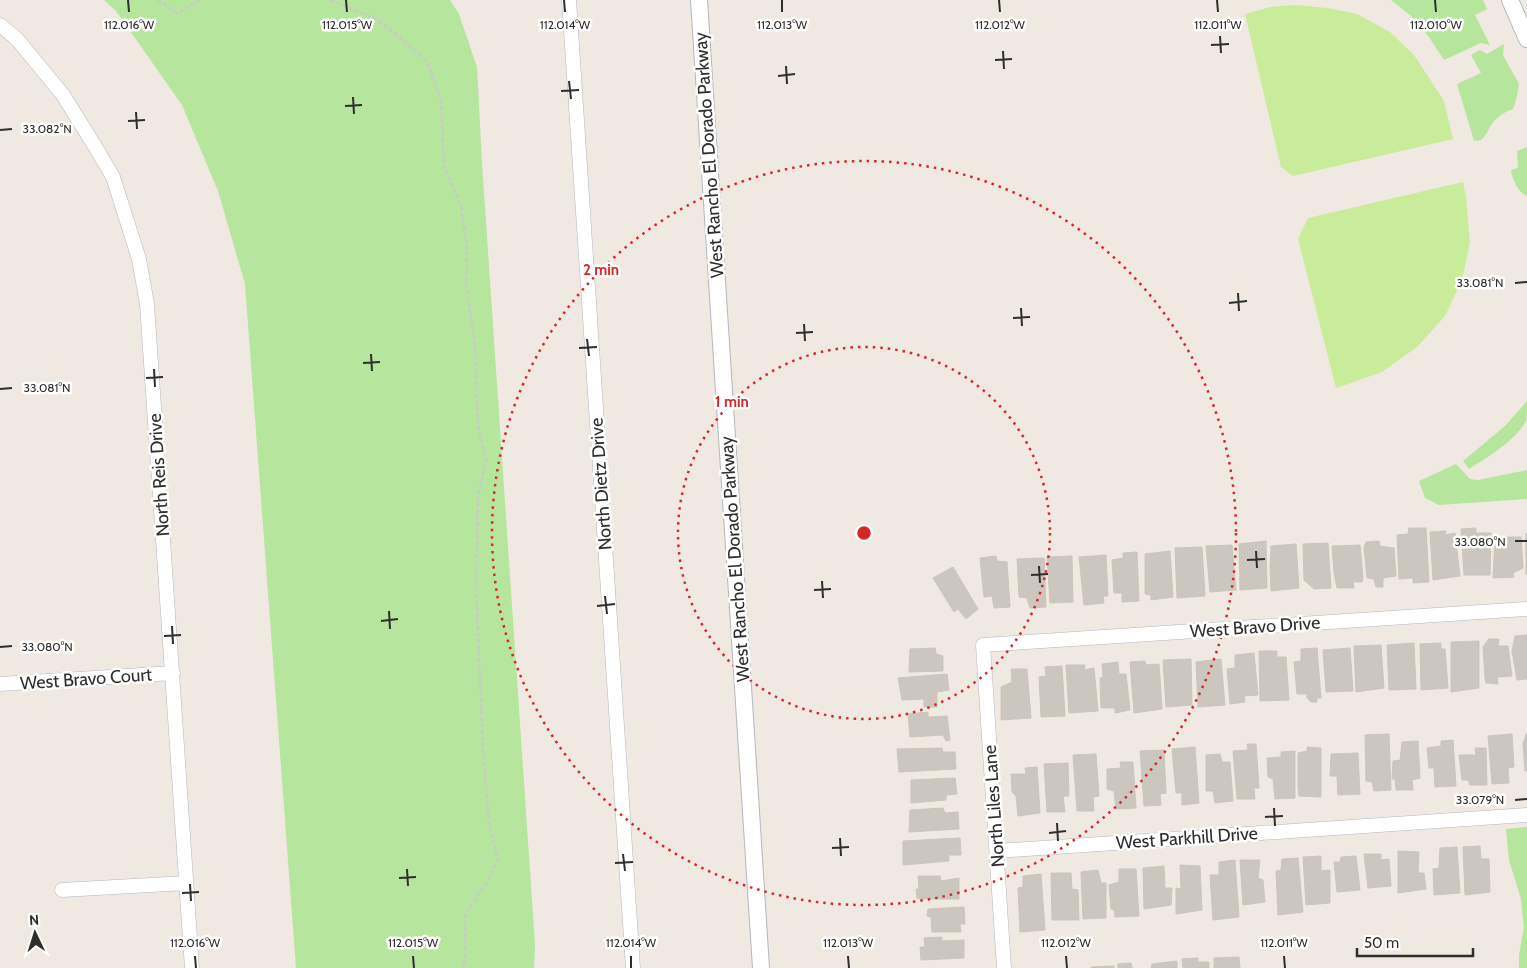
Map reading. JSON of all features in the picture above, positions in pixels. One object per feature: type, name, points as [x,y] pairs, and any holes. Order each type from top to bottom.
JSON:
[{"type":"street","name":"North Dietz Drive","points":[[569,0],[633,968]]},
{"type":"street","name":"West Rancho El Dorado Parkway","points":[[699,0],[761,968]]},
{"type":"street","points":[[1510,0],[1527,39]]},
{"type":"street","name":"North Reis Drive","points":[[0,25],[17,39],[63,95],[96,148],[112,177],[139,259],[147,304],[192,968]]},
{"type":"street","name":"West Bravo Drive","points":[[983,645],[1527,609]]},
{"type":"street","name":"North Liles Lane","points":[[983,645],[1004,968]]},
{"type":"street","name":"West Bravo Court","points":[[0,684],[173,673]]},
{"type":"street","name":"West Parkhill Drive","points":[[997,851],[1527,815]]},
{"type":"street","points":[[62,890],[186,883]]},
{"type":"path","points":[[158,0],[177,13],[200,0]]},
{"type":"path","points":[[331,0],[380,21],[426,60],[441,100],[444,167],[461,206],[467,247],[466,284],[475,344],[478,426],[486,459],[478,498],[476,588],[483,746],[489,823],[498,860],[486,884],[465,914],[465,960],[463,968]]},
{"type":"green space","points":[[104,0],[450,0],[459,14],[477,67],[535,945],[534,968],[296,968],[245,284],[218,191],[182,105],[116,11]]},
{"type":"green space","points":[[1391,0],[1483,0],[1487,9],[1475,15],[1490,45],[1481,43],[1444,60],[1429,37],[1410,15]]},
{"type":"green space","points":[[1294,5],[1328,8],[1357,14],[1390,32],[1414,55],[1444,101],[1453,139],[1293,176],[1281,167],[1245,14],[1270,7]]},
{"type":"green space","points":[[1504,44],[1503,55],[1519,84],[1513,109],[1497,118],[1481,140],[1474,141],[1457,84],[1481,73],[1471,55],[1480,50],[1487,54]]},
{"type":"green space","points":[[1527,147],[1527,196],[1518,189],[1511,170],[1518,168],[1517,151]]},
{"type":"green space","points":[[1463,182],[1470,242],[1462,280],[1445,316],[1417,347],[1382,372],[1336,388],[1298,239],[1308,218]]},
{"type":"green space","points":[[1527,401],[1526,421],[1521,428],[1500,448],[1469,469],[1463,461],[1505,426]]},
{"type":"green space","points":[[1456,464],[1470,479],[1478,480],[1527,470],[1527,499],[1439,505],[1425,498],[1419,481]]},
{"type":"green space","points":[[1527,827],[1527,968],[1519,968],[1519,955],[1524,927],[1521,899],[1509,860],[1506,829]]},
{"type":"building","points":[[1409,528],[1426,528],[1429,582],[1413,583],[1413,578],[1399,579],[1397,535],[1408,534]]},
{"type":"building","points":[[1476,528],[1476,533],[1491,533],[1490,575],[1464,575],[1461,529]]},
{"type":"building","points":[[1446,531],[1445,535],[1455,533],[1460,576],[1433,580],[1430,532]]},
{"type":"building","points":[[1526,533],[1527,574],[1526,574]]},
{"type":"building","points":[[1495,537],[1521,537],[1523,568],[1513,573],[1514,577],[1493,578]]},
{"type":"building","points":[[1266,541],[1267,588],[1240,590],[1239,544]]},
{"type":"building","points":[[1379,541],[1380,546],[1394,548],[1396,576],[1383,578],[1383,587],[1376,587],[1374,579],[1367,578],[1364,548],[1366,542]]},
{"type":"building","points":[[1328,543],[1331,588],[1314,589],[1304,580],[1303,544]]},
{"type":"building","points":[[1296,544],[1299,588],[1271,591],[1271,546]]},
{"type":"building","points":[[1232,545],[1236,590],[1210,592],[1206,546]]},
{"type":"building","points":[[1360,545],[1362,582],[1353,582],[1354,588],[1337,588],[1332,546]]},
{"type":"building","points":[[1202,547],[1205,596],[1177,598],[1175,548]]},
{"type":"building","points":[[1170,551],[1173,597],[1151,600],[1151,595],[1145,594],[1145,554]]},
{"type":"building","points":[[1137,552],[1139,601],[1122,602],[1122,593],[1114,593],[1112,560],[1123,558],[1123,553]]},
{"type":"building","points":[[1106,555],[1108,596],[1103,596],[1104,603],[1084,605],[1079,557]]},
{"type":"building","points":[[996,556],[997,561],[1007,562],[1010,607],[994,608],[992,596],[984,597],[980,558]]},
{"type":"building","points":[[1072,556],[1073,602],[1050,603],[1047,557]]},
{"type":"building","points":[[1044,558],[1046,607],[1030,608],[1027,598],[1019,597],[1017,559]]},
{"type":"building","points":[[953,567],[978,609],[966,619],[958,609],[954,612],[933,578]]},
{"type":"building","points":[[1527,635],[1527,679],[1517,680],[1512,651],[1515,636]]},
{"type":"building","points":[[1489,639],[1499,639],[1498,646],[1508,646],[1512,676],[1497,677],[1498,684],[1486,683],[1485,678],[1483,647]]},
{"type":"building","points":[[1479,641],[1479,688],[1451,692],[1451,642]]},
{"type":"building","points":[[1414,643],[1416,689],[1389,690],[1387,645]]},
{"type":"building","points":[[1441,643],[1441,649],[1445,649],[1448,688],[1421,690],[1420,644]]},
{"type":"building","points":[[1381,645],[1384,688],[1356,692],[1354,646]]},
{"type":"building","points":[[935,648],[936,654],[943,656],[943,671],[909,672],[910,649]]},
{"type":"building","points":[[1317,648],[1321,698],[1317,698],[1317,702],[1311,702],[1307,698],[1307,694],[1297,694],[1294,662],[1301,661],[1301,649]]},
{"type":"building","points":[[1350,648],[1353,691],[1326,692],[1323,650]]},
{"type":"building","points":[[1259,651],[1277,651],[1277,657],[1286,657],[1289,700],[1260,701]]},
{"type":"building","points":[[1254,653],[1258,695],[1244,696],[1245,702],[1230,704],[1227,669],[1235,668],[1235,655]]},
{"type":"building","points":[[1191,659],[1192,705],[1166,707],[1163,660]]},
{"type":"building","points":[[1221,659],[1225,705],[1198,707],[1196,662]]},
{"type":"building","points":[[1145,661],[1146,665],[1159,664],[1162,709],[1134,713],[1130,662]]},
{"type":"building","points":[[1118,662],[1119,674],[1126,674],[1130,710],[1115,713],[1115,708],[1101,708],[1100,678],[1103,677],[1102,664]]},
{"type":"building","points":[[1066,665],[1085,665],[1084,670],[1094,668],[1098,711],[1069,713]]},
{"type":"building","points":[[1062,666],[1065,716],[1041,717],[1039,677],[1046,676],[1045,667]]},
{"type":"building","points":[[1011,669],[1027,669],[1031,718],[1001,720],[1001,687],[1012,682]]},
{"type":"building","points":[[947,674],[949,690],[937,692],[937,707],[924,707],[924,699],[902,700],[898,678]]},
{"type":"building","points":[[928,712],[928,717],[947,716],[950,740],[946,741],[943,735],[910,737],[908,714]]},
{"type":"building","points":[[1389,734],[1391,790],[1374,791],[1372,782],[1366,781],[1365,735]]},
{"type":"building","points":[[1512,734],[1514,767],[1508,768],[1509,783],[1492,784],[1488,736]]},
{"type":"building","points":[[1526,734],[1527,771],[1525,771],[1523,744]]},
{"type":"building","points":[[1453,740],[1456,786],[1435,787],[1434,768],[1429,768],[1427,748],[1441,746],[1441,741]]},
{"type":"building","points":[[1418,741],[1420,778],[1412,780],[1413,790],[1396,790],[1395,779],[1392,779],[1393,761],[1400,760],[1402,742]]},
{"type":"building","points":[[1247,744],[1256,744],[1259,788],[1254,788],[1255,799],[1237,799],[1233,751],[1248,750]]},
{"type":"building","points":[[1195,747],[1199,803],[1182,805],[1182,793],[1176,793],[1172,749]]},
{"type":"building","points":[[1307,747],[1321,748],[1321,797],[1299,796],[1298,753],[1307,751]]},
{"type":"building","points":[[942,748],[943,752],[955,752],[956,769],[899,772],[897,749]]},
{"type":"building","points":[[1475,748],[1486,748],[1487,785],[1470,785],[1468,780],[1462,780],[1459,755],[1476,755]]},
{"type":"building","points":[[1164,750],[1166,793],[1160,794],[1161,805],[1144,806],[1140,751]]},
{"type":"building","points":[[1295,751],[1295,798],[1275,799],[1273,779],[1268,777],[1267,758],[1281,757],[1281,752]]},
{"type":"building","points":[[1358,753],[1360,794],[1338,795],[1337,776],[1330,776],[1331,754]]},
{"type":"building","points":[[1096,754],[1099,796],[1093,797],[1094,811],[1077,811],[1073,755]]},
{"type":"building","points":[[1220,754],[1222,762],[1230,762],[1233,801],[1215,803],[1213,791],[1206,791],[1206,755]]},
{"type":"building","points":[[1120,762],[1133,762],[1136,808],[1116,809],[1114,791],[1107,789],[1107,769],[1121,768]]},
{"type":"building","points":[[1068,763],[1069,796],[1063,796],[1065,812],[1047,812],[1044,764]]},
{"type":"building","points":[[1037,767],[1040,813],[1018,816],[1016,796],[1012,792],[1011,774],[1026,774],[1025,768]]},
{"type":"building","points":[[955,778],[957,794],[946,795],[946,800],[911,803],[911,780]]},
{"type":"building","points":[[943,808],[945,813],[958,812],[959,829],[909,832],[910,810]]},
{"type":"building","points":[[960,838],[961,855],[949,855],[949,861],[903,865],[903,841]]},
{"type":"building","points":[[1480,846],[1481,859],[1489,859],[1490,892],[1465,895],[1463,847]]},
{"type":"building","points":[[1457,847],[1460,893],[1434,895],[1433,869],[1439,868],[1440,848]]},
{"type":"building","points":[[1398,851],[1419,852],[1418,873],[1424,873],[1426,889],[1398,893]]},
{"type":"building","points":[[1364,854],[1381,854],[1381,860],[1389,859],[1391,886],[1368,888]]},
{"type":"building","points":[[1321,856],[1321,871],[1330,870],[1330,903],[1306,905],[1303,857]]},
{"type":"building","points":[[1356,856],[1360,890],[1337,892],[1334,862],[1340,862],[1341,857]]},
{"type":"building","points":[[1298,858],[1303,912],[1278,915],[1276,871],[1281,870],[1282,859]]},
{"type":"building","points":[[1235,860],[1239,917],[1213,920],[1210,875],[1219,875],[1219,862]]},
{"type":"building","points":[[1240,860],[1260,860],[1258,878],[1263,880],[1265,902],[1243,905]]},
{"type":"building","points":[[1180,865],[1200,866],[1202,910],[1176,914],[1176,888],[1181,889]]},
{"type":"building","points":[[1164,866],[1165,888],[1172,888],[1171,905],[1144,909],[1143,868]]},
{"type":"building","points":[[1119,869],[1136,869],[1139,916],[1115,917],[1114,910],[1111,909],[1109,885],[1119,882]]},
{"type":"building","points":[[1098,870],[1101,883],[1106,883],[1106,918],[1083,919],[1081,872]]},
{"type":"building","points":[[1051,873],[1071,873],[1072,889],[1078,890],[1079,920],[1052,920]]},
{"type":"building","points":[[1041,874],[1045,930],[1020,932],[1018,888],[1023,887],[1023,876]]},
{"type":"building","points":[[918,876],[940,876],[941,881],[959,878],[959,899],[917,898],[916,889],[919,889]]},
{"type":"building","points":[[964,907],[965,924],[960,924],[961,932],[932,932],[931,917],[927,916],[928,909]]},
{"type":"building","points":[[942,937],[942,941],[964,940],[964,958],[921,960],[920,947],[925,947],[924,938]]},
{"type":"building","points":[[1239,957],[1240,968],[1214,968],[1214,958]]},
{"type":"building","points":[[1198,958],[1198,962],[1209,962],[1209,968],[1183,968],[1182,959]]},
{"type":"building","points":[[1177,961],[1177,968],[1151,968],[1152,964]]},
{"type":"building","points":[[1131,963],[1132,968],[1118,968],[1118,964]]},
{"type":"building","points":[[1114,966],[1114,968],[1091,968],[1091,967]]}]
